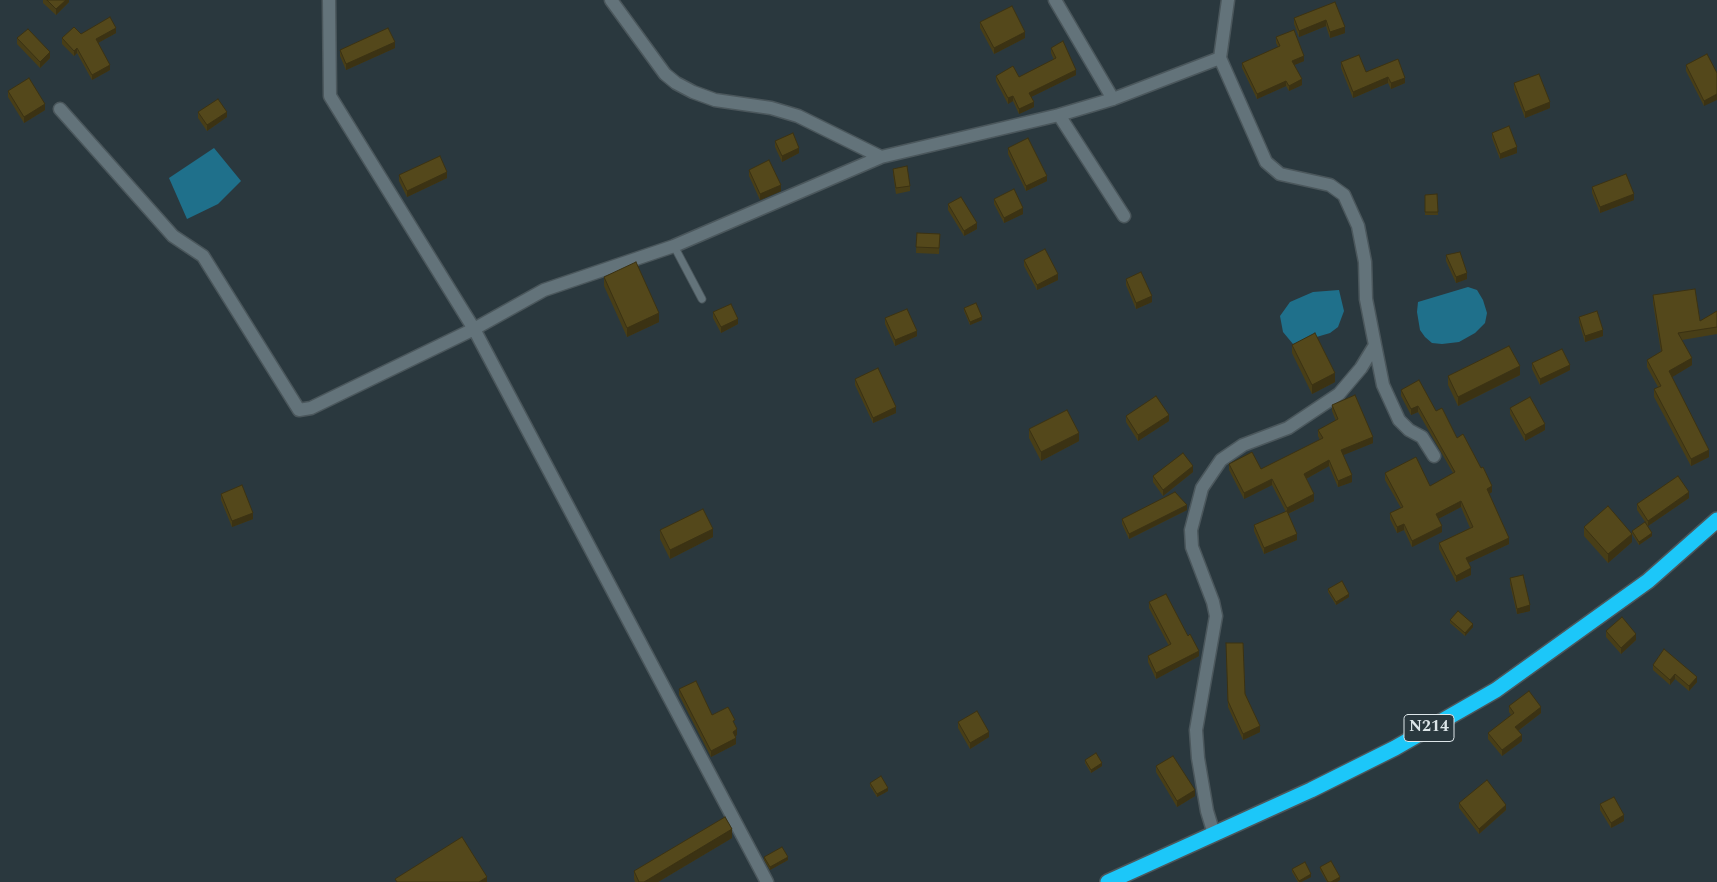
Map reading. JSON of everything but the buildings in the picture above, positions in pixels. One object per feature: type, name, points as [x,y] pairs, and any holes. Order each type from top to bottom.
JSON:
[{"type":"highway","name":"N214","points":[[1108,882],[1395,748],[1496,690],[1648,581],[1717,520]]},
{"type":"street","points":[[329,0],[330,96],[474,328],[767,882]]},
{"type":"street","points":[[611,0],[665,74],[676,83],[715,100],[771,108],[798,116],[880,157]]},
{"type":"street","points":[[1055,0],[1113,99]]},
{"type":"street","points":[[1228,0],[1220,58],[1266,162],[1280,174],[1330,185],[1344,195],[1358,226],[1366,262],[1366,299],[1383,385],[1399,420],[1409,430],[1422,437],[1434,456]]},
{"type":"street","points":[[60,108],[173,236],[203,256],[299,410],[311,408],[474,328],[544,290],[674,246],[880,157],[1059,115],[1113,99],[1220,58]]},
{"type":"street","points":[[1059,115],[1124,216]]},
{"type":"street","points":[[1214,834],[1207,811],[1198,758],[1196,730],[1216,616],[1213,602],[1192,547],[1191,530],[1202,488],[1221,460],[1243,446],[1288,428],[1339,394],[1361,368],[1375,345]]},
{"type":"lane","points":[[674,246],[702,299]]},
{"type":"water","points":[[214,148],[241,181],[218,204],[187,219],[169,178]]},
{"type":"water","points":[[1468,287],[1477,290],[1483,300],[1487,313],[1485,323],[1475,333],[1459,342],[1432,343],[1420,330],[1417,312],[1418,302]]},
{"type":"water","points":[[1339,290],[1344,311],[1338,327],[1330,333],[1293,344],[1283,332],[1280,316],[1290,302],[1313,292]]}]
